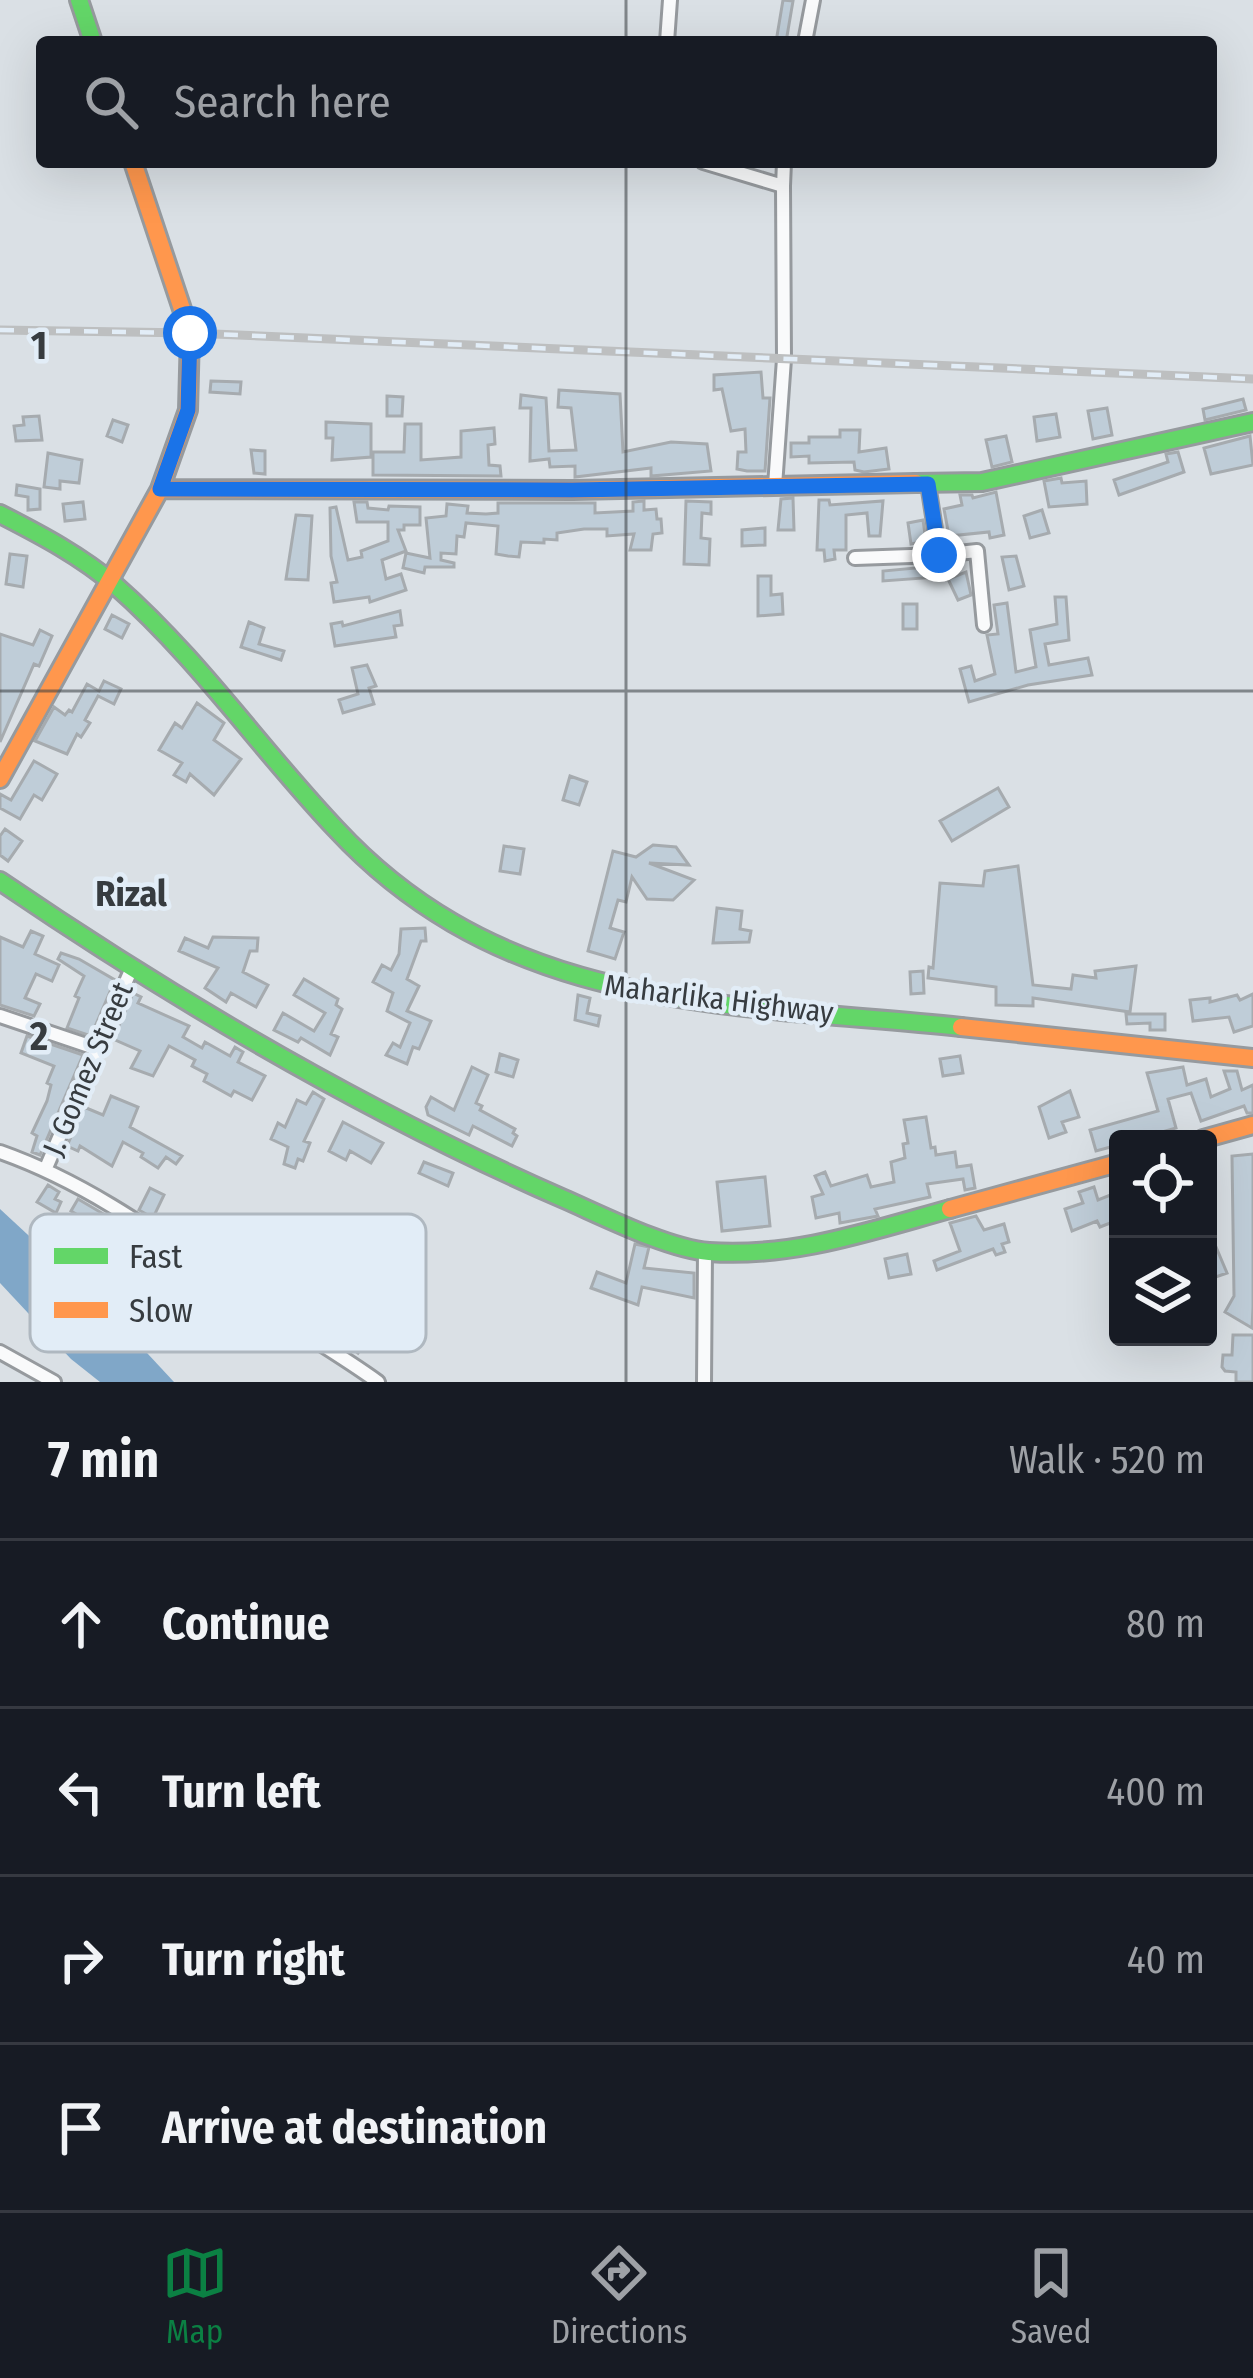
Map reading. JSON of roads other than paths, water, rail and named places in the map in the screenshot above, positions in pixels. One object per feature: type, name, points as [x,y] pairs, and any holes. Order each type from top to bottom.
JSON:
[{"type":"main road","points":[[80,0],[91,36]]},
{"type":"main road","points":[[0,779],[160,489],[188,410],[190,333],[135,168]]},
{"type":"main road","points":[[160,489],[572,490],[982,482],[1253,422]]},
{"type":"main road","name":"Maharlika Highway","points":[[0,514],[55,543],[109,580],[149,618],[338,833],[440,919],[497,951],[557,975],[641,994],[1253,1058]]},
{"type":"main road","points":[[2,889],[341,1092],[629,1227],[705,1252],[800,1250],[1109,1165]]},
{"type":"main road","points":[[1217,1135],[1253,1125]]},
{"type":"street","points":[[667,36],[670,0]]},
{"type":"street","points":[[806,36],[813,0]]},
{"type":"street","points":[[723,168],[783,186]]},
{"type":"street","points":[[775,486],[784,359],[784,168]]},
{"type":"street","points":[[928,484],[939,555]]},
{"type":"street","points":[[855,558],[977,551],[985,625]]},
{"type":"street","name":"J. Gomez Street","points":[[46,1168],[131,970]]},
{"type":"street","points":[[0,1016],[98,1049]]},
{"type":"street","points":[[0,1152],[46,1168],[125,1214]]},
{"type":"street","points":[[704,1382],[705,1252]]},
{"type":"street","points":[[0,1352],[54,1382]]},
{"type":"street","points":[[337,1352],[378,1382]]},
{"type":"water","points":[[0,1209],[30,1237],[30,1315],[0,1283]]},
{"type":"water","points":[[64,1352],[146,1352],[174,1382],[100,1382]]},
{"type":"railway","points":[[0,330],[190,333],[1253,379]]},
{"type":"district","name":"Rizal","points":[[131,894]]}]
